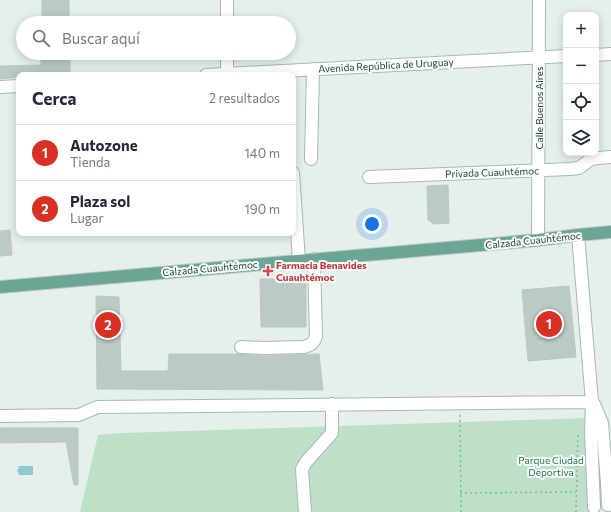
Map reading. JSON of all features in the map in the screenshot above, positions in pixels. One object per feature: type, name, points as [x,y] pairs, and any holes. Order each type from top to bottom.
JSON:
[{"type":"main road","name":"Calzada Cuauhtémoc","points":[[0,287],[538,240],[611,232]]},
{"type":"street","points":[[227,0],[227,16]]},
{"type":"street","name":"Calle Buenos Aires","points":[[538,240],[539,0]]},
{"type":"street","points":[[599,54],[611,54]]},
{"type":"street","name":"Avenida República de Uruguay","points":[[261,72],[563,56]]},
{"type":"street","points":[[227,60],[227,72]]},
{"type":"street","points":[[311,159],[313,69]]},
{"type":"street","points":[[0,87],[16,86]]},
{"type":"street","name":"Privada Cuauhtémoc","points":[[369,177],[570,169],[580,168],[592,159],[611,157]]},
{"type":"street","points":[[296,217],[299,261]]},
{"type":"street","points":[[578,235],[592,402],[592,509]]},
{"type":"street","points":[[241,347],[304,347],[315,341],[314,259]]},
{"type":"street","points":[[0,416],[78,415],[98,407],[592,402]]},
{"type":"street","points":[[592,402],[602,423],[609,506],[600,504],[592,509]]},
{"type":"street","points":[[305,512],[302,469],[306,462],[332,433],[332,404]]},
{"type":"street","points":[[593,482],[607,482]]},
{"type":"path","points":[[460,403],[461,512]]},
{"type":"path","points":[[576,512],[578,432]]},
{"type":"path","points":[[460,493],[576,492]]},
{"type":"green space","name":"Parque Ciudad Deportiva","points":[[589,418],[598,443],[596,512],[80,512],[98,435]]},
{"type":"water","points":[[18,466],[33,466],[33,475],[19,475],[17,470],[19,468]]},
{"type":"building","points":[[42,0],[69,0],[69,16],[42,16]]},
{"type":"building","points":[[41,60],[70,60],[70,72],[16,72],[16,77],[0,79],[0,66],[41,65]]},
{"type":"building","points":[[448,185],[449,223],[434,224],[428,220],[427,186]]},
{"type":"building","points":[[10,230],[12,255],[0,256],[0,231]]},
{"type":"building","points":[[260,279],[306,279],[306,327],[261,327]]},
{"type":"building","points":[[569,286],[576,357],[528,361],[522,290]]},
{"type":"building","points":[[96,296],[119,297],[121,371],[168,371],[169,354],[238,354],[264,356],[319,354],[323,390],[97,389]]},
{"type":"building","points":[[0,428],[78,428],[78,485],[74,485],[66,442],[0,443]]},
{"type":"place","name":"Farmacia Benavides Cuauhtémoc","points":[[268,271]]},
{"type":"place","name":"Autozone","points":[[549,324]]},
{"type":"place","name":"Plaza sol","points":[[108,325]]}]
